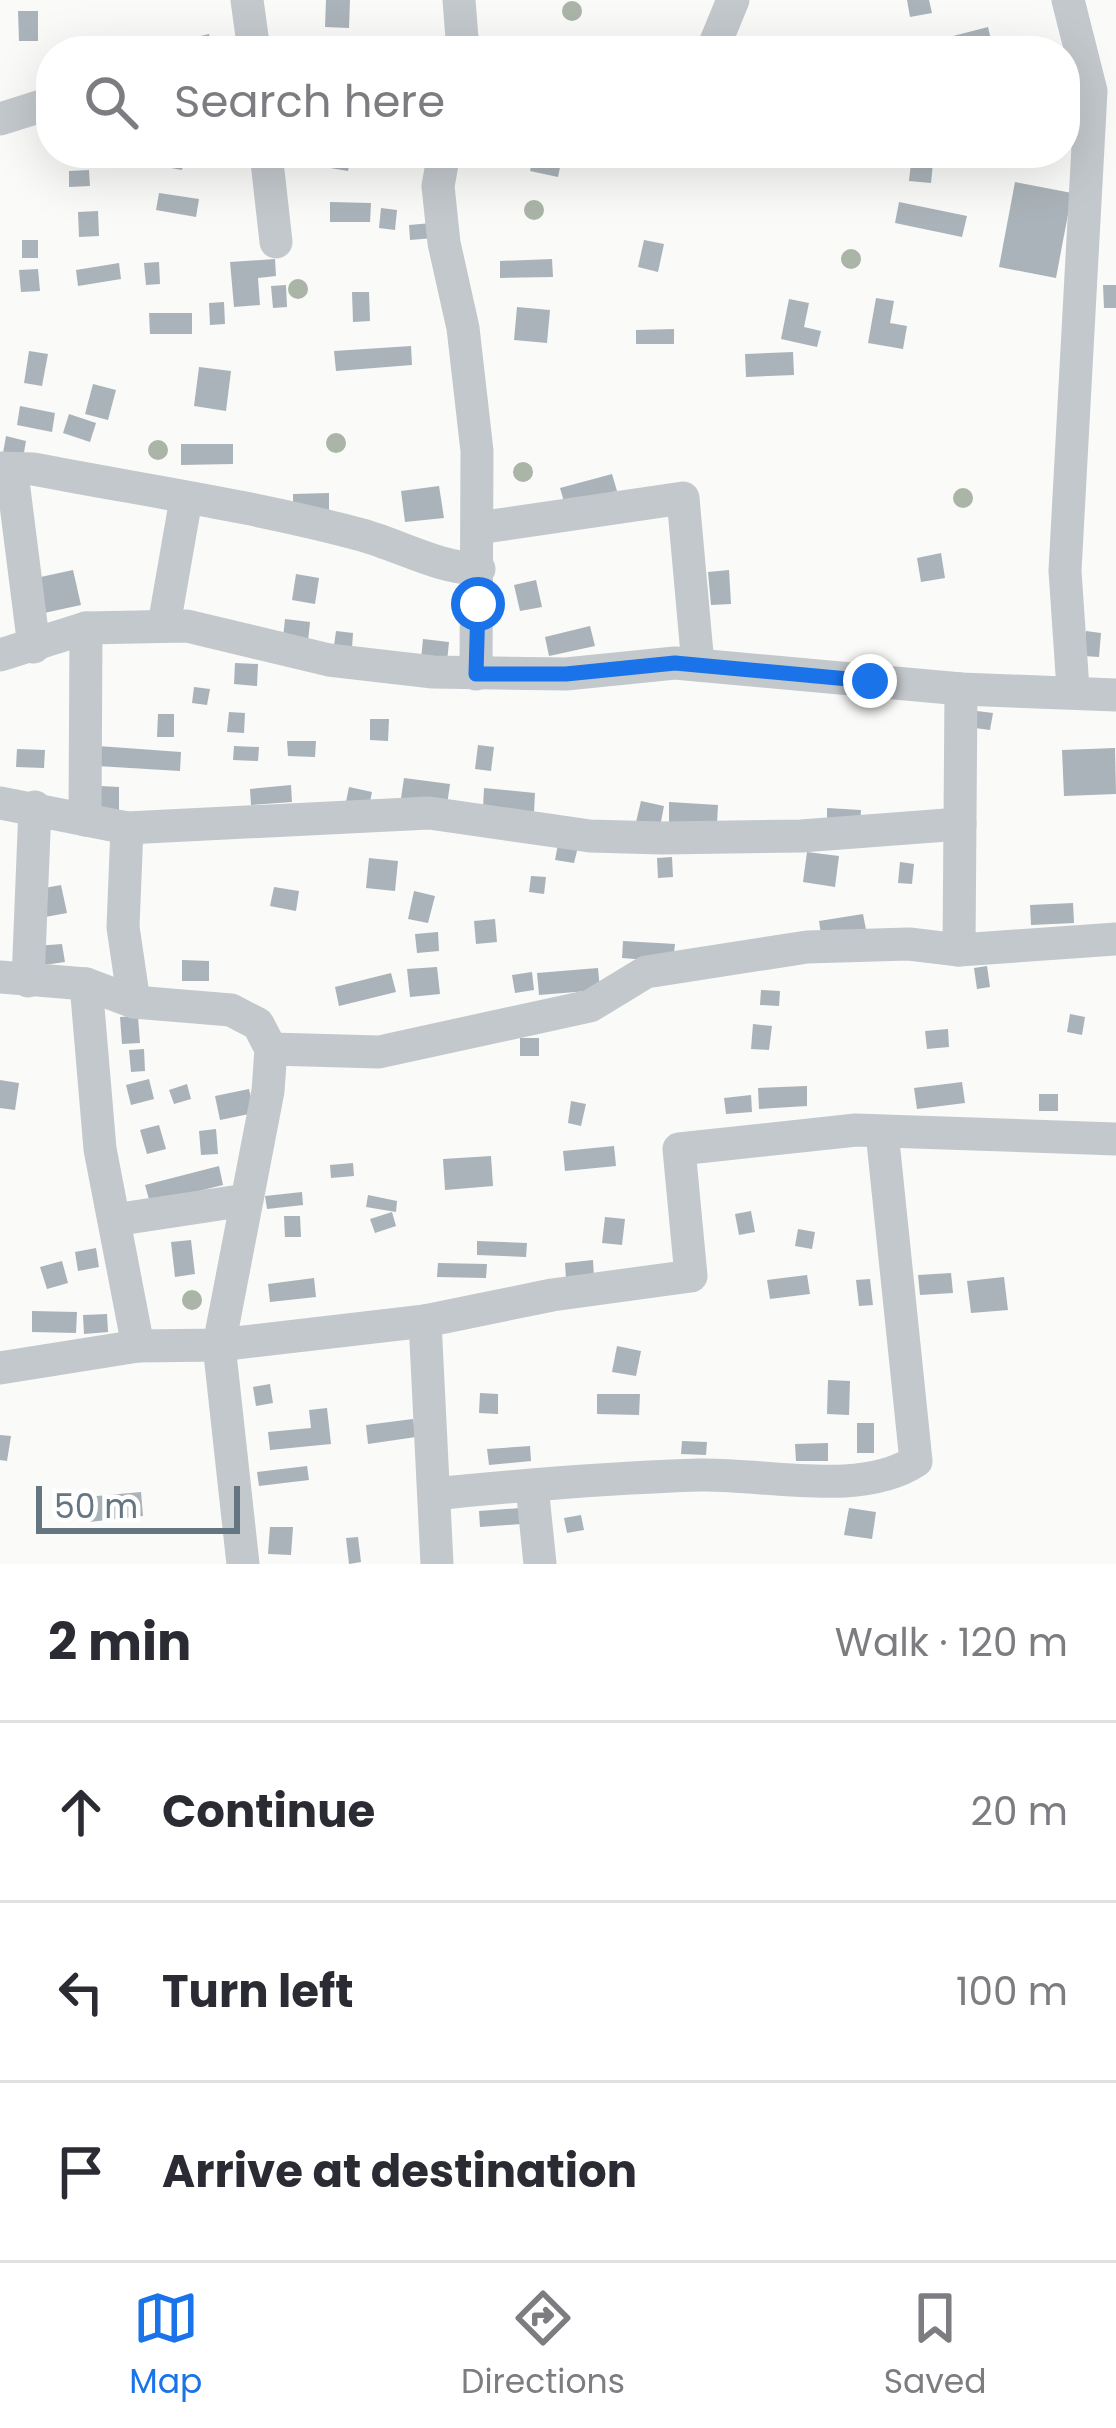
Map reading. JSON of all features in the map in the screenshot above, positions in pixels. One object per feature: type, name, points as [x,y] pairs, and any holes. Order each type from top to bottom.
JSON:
[{"type":"street","points":[[247,0],[252,36]]},
{"type":"street","points":[[459,0],[462,36]]},
{"type":"street","points":[[718,36],[733,0]]},
{"type":"street","points":[[1068,0],[1077,36]]},
{"type":"street","points":[[1073,689],[1065,571],[1091,88],[1080,46]]},
{"type":"street","points":[[0,119],[36,108]]},
{"type":"street","points":[[268,168],[276,242]]},
{"type":"street","points":[[441,168],[438,186],[473,410],[478,527],[476,674]]},
{"type":"street","points":[[0,467],[363,536],[460,568],[478,569]]},
{"type":"street","points":[[0,478],[14,489],[34,647]]},
{"type":"street","points":[[478,527],[683,498],[698,665]]},
{"type":"street","points":[[164,625],[186,499]]},
{"type":"street","points":[[0,656],[86,628],[164,625],[187,626],[329,660],[476,674],[698,665],[961,689],[1073,689],[1116,695]]},
{"type":"street","points":[[85,820],[86,628]]},
{"type":"street","points":[[958,950],[961,689]]},
{"type":"street","points":[[0,802],[128,828],[429,814],[590,836],[801,836],[960,824]]},
{"type":"street","points":[[35,807],[14,979],[86,984],[134,1002],[232,1010],[258,1024],[271,1049],[219,1345],[243,1564]]},
{"type":"street","points":[[128,828],[123,927],[134,1002]]},
{"type":"street","points":[[271,1049],[379,1052],[449,1039],[515,1018],[590,1006],[646,972],[807,947],[909,944],[958,950],[1116,939]]},
{"type":"street","points":[[86,984],[100,1149],[138,1346]]},
{"type":"street","points":[[434,1494],[701,1475],[813,1483],[899,1472],[916,1461],[882,1132]]},
{"type":"street","points":[[0,1368],[138,1346],[219,1345],[425,1321],[552,1295],[692,1276],[679,1149],[882,1132],[1116,1139]]},
{"type":"street","points":[[114,1220],[246,1200]]},
{"type":"street","points":[[425,1321],[436,1564]]},
{"type":"street","points":[[532,1486],[540,1564]]},
{"type":"building","points":[[326,0],[350,0],[349,28],[325,27]]},
{"type":"building","points":[[907,0],[929,0],[932,13],[910,17]]},
{"type":"building","points":[[18,11],[38,11],[36,41],[19,41]]},
{"type":"building","points":[[988,27],[990,36],[953,36]]},
{"type":"building","points":[[531,168],[560,168],[558,177]]},
{"type":"building","points":[[910,168],[932,168],[931,183],[909,181]]},
{"type":"building","points":[[89,170],[90,186],[69,187],[69,171]]},
{"type":"building","points":[[1015,182],[1072,193],[1056,278],[999,267]]},
{"type":"building","points":[[159,193],[199,199],[196,217],[156,210]]},
{"type":"building","points":[[330,202],[371,203],[370,222],[330,222]]},
{"type":"building","points":[[899,202],[967,216],[962,237],[895,223]]},
{"type":"building","points":[[381,208],[397,210],[395,230],[379,228]]},
{"type":"building","points":[[98,211],[99,236],[79,237],[78,212]]},
{"type":"building","points":[[432,223],[434,238],[410,240],[409,225]]},
{"type":"building","points":[[22,240],[38,240],[38,258],[22,258]]},
{"type":"building","points":[[644,240],[664,244],[658,272],[638,267]]},
{"type":"building","points":[[275,259],[276,276],[258,278],[260,305],[234,307],[230,262]]},
{"type":"building","points":[[552,259],[553,277],[500,278],[500,261]]},
{"type":"building","points":[[159,262],[160,284],[146,285],[144,263]]},
{"type":"building","points":[[119,263],[121,279],[78,286],[76,270]]},
{"type":"building","points":[[38,269],[40,291],[21,292],[19,270]]},
{"type":"building","points":[[286,285],[287,307],[273,308],[271,286]]},
{"type":"building","points":[[1103,285],[1116,285],[1116,308],[1104,308]]},
{"type":"building","points":[[352,292],[369,292],[370,321],[353,322]]},
{"type":"building","points":[[876,298],[894,301],[890,323],[907,326],[903,349],[868,343]]},
{"type":"building","points":[[789,299],[809,303],[804,327],[821,331],[817,347],[781,339]]},
{"type":"building","points":[[224,302],[225,324],[210,325],[209,303]]},
{"type":"building","points":[[517,307],[550,310],[547,343],[514,340]]},
{"type":"building","points":[[149,313],[192,313],[192,334],[150,334]]},
{"type":"building","points":[[674,329],[674,344],[636,344],[636,330]]},
{"type":"building","points":[[411,346],[412,365],[336,371],[334,351]]},
{"type":"building","points":[[29,351],[48,354],[42,386],[24,383]]},
{"type":"building","points":[[793,352],[794,375],[746,377],[745,354]]},
{"type":"building","points":[[199,367],[231,371],[226,411],[194,406]]},
{"type":"building","points":[[93,384],[116,390],[108,420],[85,414]]},
{"type":"building","points":[[20,406],[55,413],[52,432],[17,425]]},
{"type":"building","points":[[69,414],[96,423],[90,442],[63,433]]},
{"type":"building","points":[[6,436],[26,441],[23,458],[3,453]]},
{"type":"building","points":[[181,444],[233,444],[233,464],[181,465]]},
{"type":"building","points":[[612,474],[617,491],[565,505],[560,488]]},
{"type":"building","points":[[439,486],[444,518],[405,522],[401,491]]},
{"type":"building","points":[[329,493],[329,514],[293,515],[293,494]]},
{"type":"building","points":[[941,553],[945,578],[921,582],[917,558]]},
{"type":"building","points":[[73,570],[81,605],[44,613],[36,578]]},
{"type":"building","points":[[729,570],[731,604],[711,605],[708,572]]},
{"type":"building","points":[[296,574],[319,578],[315,604],[292,600]]},
{"type":"building","points":[[536,580],[542,607],[520,611],[514,585]]},
{"type":"building","points":[[285,619],[310,622],[308,641],[283,638]]},
{"type":"building","points":[[590,626],[595,646],[549,656],[545,637]]},
{"type":"building","points":[[336,631],[353,633],[352,648],[334,646]]},
{"type":"building","points":[[1086,631],[1101,633],[1099,657],[1083,656]]},
{"type":"building","points":[[423,639],[449,642],[447,662],[421,660]]},
{"type":"building","points":[[235,663],[258,664],[257,686],[234,684]]},
{"type":"building","points":[[194,687],[210,689],[207,705],[192,703]]},
{"type":"building","points":[[977,711],[993,713],[990,730],[975,728]]},
{"type":"building","points":[[229,712],[245,713],[244,733],[227,732]]},
{"type":"building","points":[[158,714],[174,714],[174,737],[157,737]]},
{"type":"building","points":[[370,719],[389,719],[388,741],[370,740]]},
{"type":"building","points":[[287,741],[316,741],[315,757],[288,756]]},
{"type":"building","points":[[478,745],[494,747],[491,771],[475,769]]},
{"type":"building","points":[[98,746],[181,752],[180,771],[97,766]]},
{"type":"building","points":[[234,746],[259,747],[258,761],[233,760]]},
{"type":"building","points":[[1115,748],[1116,794],[1064,796],[1062,750]]},
{"type":"building","points":[[17,749],[45,750],[44,768],[16,767]]},
{"type":"building","points":[[404,778],[450,784],[446,812],[400,805]]},
{"type":"building","points":[[291,785],[292,802],[251,805],[250,789]]},
{"type":"building","points":[[100,786],[119,787],[119,811],[100,810]]},
{"type":"building","points":[[349,787],[372,792],[369,807],[346,802]]},
{"type":"building","points":[[484,788],[535,793],[534,812],[483,808]]},
{"type":"building","points":[[641,801],[664,806],[660,827],[636,822]]},
{"type":"building","points":[[669,802],[718,805],[717,824],[669,822]]},
{"type":"building","points":[[827,808],[861,810],[860,829],[827,827]]},
{"type":"building","points":[[559,839],[579,843],[574,863],[555,860]]},
{"type":"building","points":[[807,852],[839,856],[835,887],[803,882]]},
{"type":"building","points":[[672,857],[673,877],[658,878],[657,858]]},
{"type":"building","points":[[369,858],[398,861],[395,891],[366,888]]},
{"type":"building","points":[[900,862],[914,864],[912,884],[898,883]]},
{"type":"building","points":[[531,876],[546,877],[544,894],[529,892]]},
{"type":"building","points":[[61,885],[67,913],[45,917],[39,889]]},
{"type":"building","points":[[274,887],[299,891],[296,911],[270,906]]},
{"type":"building","points":[[414,891],[435,896],[428,923],[408,919]]},
{"type":"building","points":[[1073,903],[1074,923],[1031,925],[1030,905]]},
{"type":"building","points":[[863,914],[867,935],[822,941],[819,921]]},
{"type":"building","points":[[495,919],[497,942],[476,944],[474,921]]},
{"type":"building","points":[[438,932],[439,951],[417,953],[415,934]]},
{"type":"building","points":[[623,941],[675,944],[673,962],[622,958]]},
{"type":"building","points":[[62,944],[65,962],[37,966],[35,946]]},
{"type":"building","points":[[182,960],[209,961],[209,981],[182,981]]},
{"type":"building","points":[[987,966],[990,987],[977,989],[974,968]]},
{"type":"building","points":[[437,967],[440,994],[410,997],[407,969]]},
{"type":"building","points":[[598,968],[600,990],[539,995],[537,973]]},
{"type":"building","points":[[532,972],[534,990],[515,993],[512,975]]},
{"type":"building","points":[[391,973],[396,992],[339,1006],[335,987]]},
{"type":"building","points":[[761,990],[780,991],[779,1006],[760,1005]]},
{"type":"building","points":[[1070,1014],[1085,1017],[1082,1035],[1067,1032]]},
{"type":"building","points":[[138,1016],[140,1043],[122,1044],[120,1017]]},
{"type":"building","points":[[753,1024],[772,1026],[769,1050],[751,1049]]},
{"type":"building","points":[[948,1029],[949,1047],[927,1049],[925,1031]]},
{"type":"building","points":[[520,1038],[539,1038],[539,1056],[520,1056]]},
{"type":"building","points":[[144,1049],[145,1071],[131,1072],[129,1050]]},
{"type":"building","points":[[149,1079],[154,1099],[131,1105],[126,1085]]},
{"type":"building","points":[[0,1080],[19,1083],[15,1110],[0,1108]]},
{"type":"building","points":[[962,1082],[965,1103],[917,1109],[914,1088]]},
{"type":"building","points":[[187,1084],[191,1099],[174,1104],[169,1090]]},
{"type":"building","points":[[807,1086],[807,1106],[759,1109],[758,1088]]},
{"type":"building","points":[[249,1089],[254,1113],[220,1120],[215,1096]]},
{"type":"building","points":[[1039,1094],[1058,1094],[1058,1111],[1039,1111]]},
{"type":"building","points":[[751,1095],[752,1112],[726,1114],[724,1098]]},
{"type":"building","points":[[571,1101],[586,1104],[581,1126],[568,1123]]},
{"type":"building","points":[[159,1125],[166,1149],[147,1154],[140,1130]]},
{"type":"building","points":[[216,1129],[218,1154],[201,1155],[199,1131]]},
{"type":"building","points":[[614,1146],[616,1166],[565,1171],[563,1151]]},
{"type":"building","points":[[491,1156],[493,1186],[445,1190],[443,1159]]},
{"type":"building","points":[[353,1163],[354,1176],[331,1178],[330,1165]]},
{"type":"building","points":[[219,1166],[223,1185],[150,1203],[145,1185]]},
{"type":"building","points":[[302,1192],[303,1205],[267,1209],[265,1196]]},
{"type":"building","points":[[368,1195],[397,1201],[396,1212],[366,1207]]},
{"type":"building","points":[[751,1211],[755,1232],[739,1235],[735,1214]]},
{"type":"building","points":[[392,1212],[396,1226],[375,1233],[370,1219]]},
{"type":"building","points":[[284,1216],[300,1216],[301,1237],[285,1237]]},
{"type":"building","points":[[605,1217],[625,1219],[622,1245],[602,1243]]},
{"type":"building","points":[[798,1229],[815,1232],[812,1249],[795,1246]]},
{"type":"building","points":[[191,1240],[195,1274],[175,1277],[171,1242]]},
{"type":"building","points":[[477,1241],[527,1243],[526,1257],[477,1255]]},
{"type":"building","points":[[96,1248],[99,1267],[78,1271],[75,1252]]},
{"type":"building","points":[[593,1260],[594,1277],[566,1279],[565,1263]]},
{"type":"building","points":[[62,1261],[68,1283],[47,1289],[40,1267]]},
{"type":"building","points":[[438,1263],[487,1264],[486,1278],[437,1277]]},
{"type":"building","points":[[951,1273],[953,1293],[920,1295],[918,1275]]},
{"type":"building","points":[[807,1275],[810,1294],[770,1299],[767,1280]]},
{"type":"building","points":[[1004,1277],[1008,1310],[971,1313],[967,1281]]},
{"type":"building","points":[[314,1278],[316,1297],[270,1302],[268,1284]]},
{"type":"building","points":[[870,1279],[873,1305],[859,1306],[856,1280]]},
{"type":"building","points":[[32,1311],[77,1312],[76,1333],[32,1332]]},
{"type":"building","points":[[107,1314],[108,1332],[84,1334],[83,1315]]},
{"type":"building","points":[[617,1346],[641,1351],[636,1376],[612,1372]]},
{"type":"building","points":[[828,1380],[850,1381],[849,1415],[827,1414]]},
{"type":"building","points":[[270,1384],[273,1403],[256,1406],[253,1387]]},
{"type":"building","points":[[480,1393],[498,1394],[498,1414],[479,1413]]},
{"type":"building","points":[[597,1394],[640,1394],[639,1415],[597,1414]]},
{"type":"building","points":[[327,1408],[331,1444],[270,1450],[268,1432],[311,1428],[309,1410]]},
{"type":"building","points":[[413,1419],[416,1437],[368,1444],[366,1425]]},
{"type":"building","points":[[857,1423],[874,1423],[874,1453],[857,1453]]},
{"type":"building","points":[[0,1435],[11,1436],[7,1461],[0,1460]]},
{"type":"building","points":[[682,1441],[707,1442],[706,1455],[681,1454]]},
{"type":"building","points":[[828,1443],[828,1461],[796,1461],[795,1444]]},
{"type":"building","points":[[530,1446],[531,1461],[489,1465],[487,1449]]},
{"type":"building","points":[[307,1466],[309,1480],[259,1486],[257,1472]]},
{"type":"building","points":[[141,1492],[143,1516],[89,1522],[86,1497]]},
{"type":"building","points":[[520,1508],[521,1524],[480,1527],[479,1511]]},
{"type":"building","points":[[849,1508],[876,1512],[872,1539],[844,1535]]},
{"type":"building","points":[[581,1515],[584,1530],[567,1533],[564,1518]]},
{"type":"building","points":[[270,1527],[293,1527],[291,1555],[268,1554]]},
{"type":"building","points":[[358,1537],[361,1562],[349,1564],[346,1538]]},
{"type":"route","points":[[478,604],[476,674],[566,674],[675,663],[870,681]]}]
